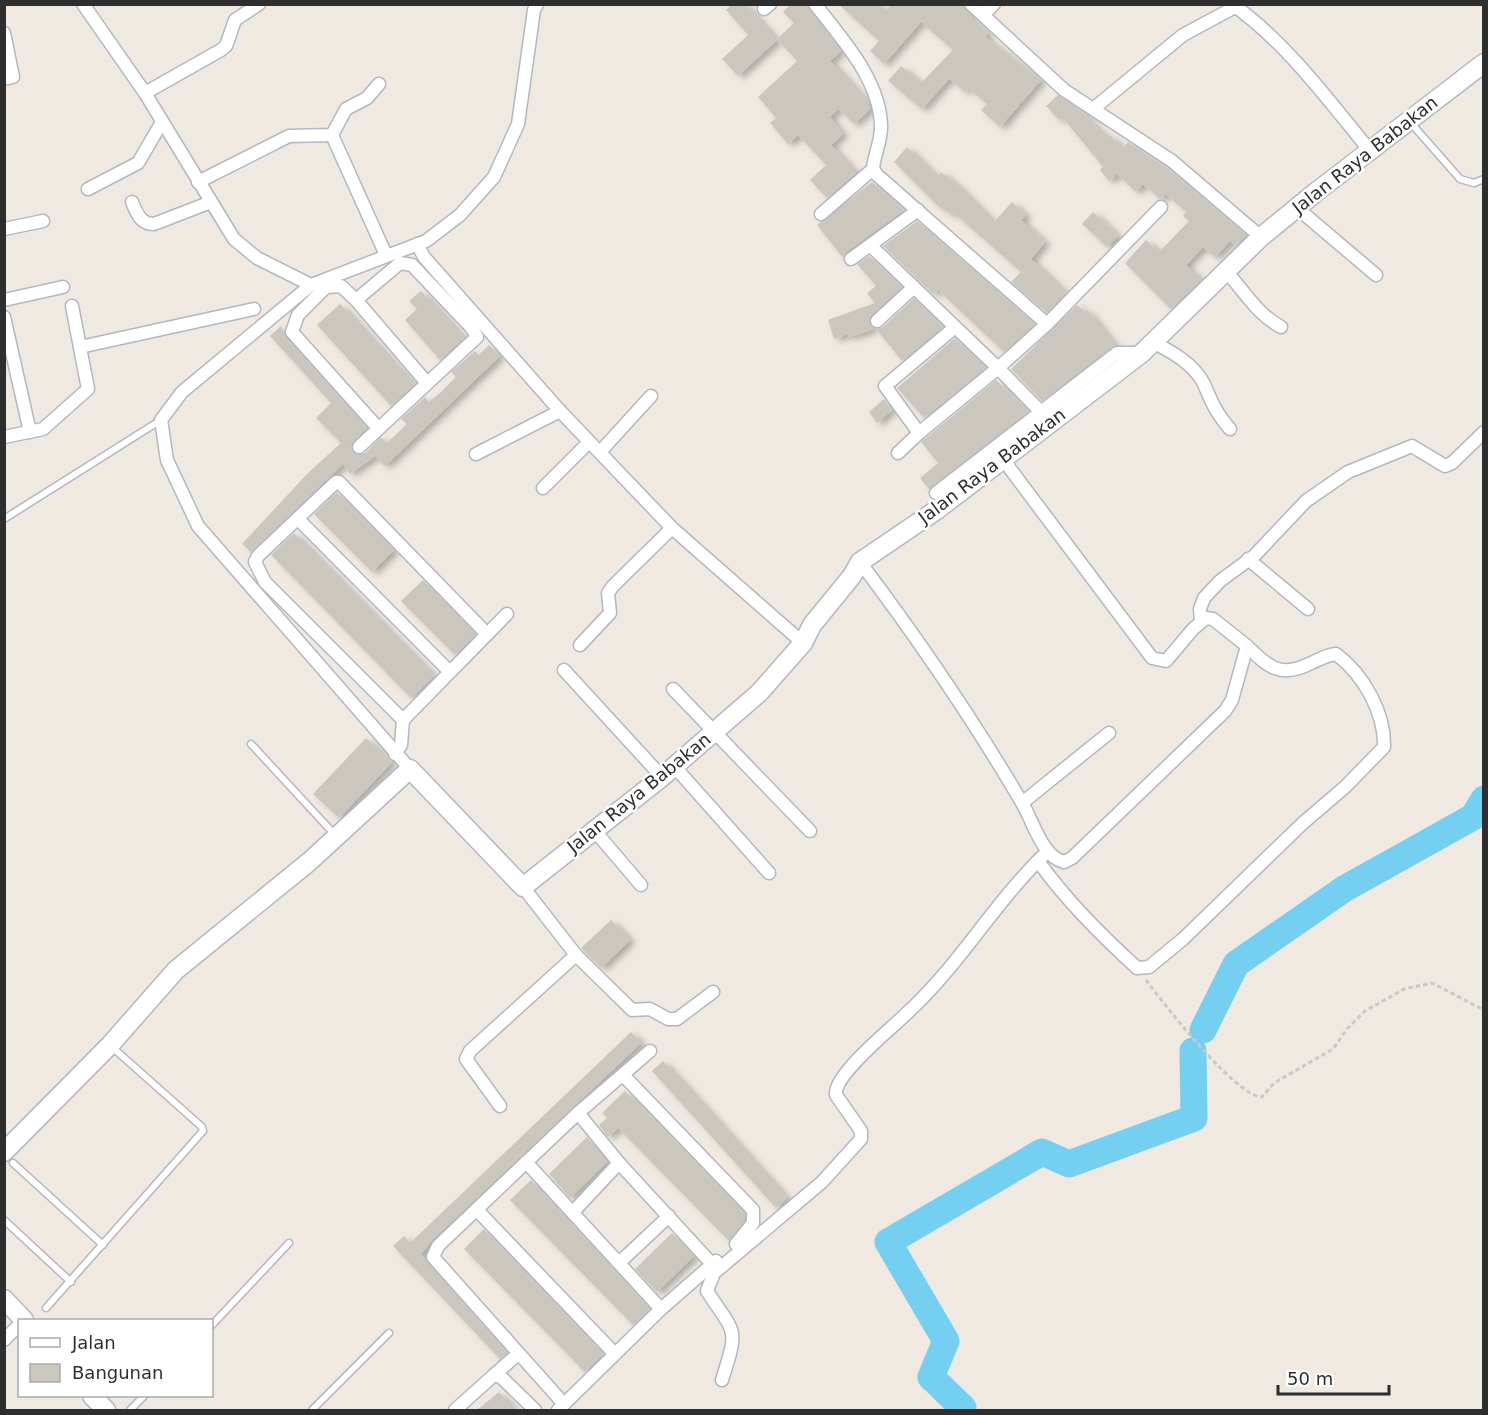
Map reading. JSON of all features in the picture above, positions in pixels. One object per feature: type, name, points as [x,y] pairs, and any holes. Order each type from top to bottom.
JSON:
[{"type":"street","points":[[83,4],[145,93],[234,239],[244,249],[311,285]]},
{"type":"street","points":[[145,93],[221,50],[226,46],[235,20],[259,4]]},
{"type":"street","points":[[537,4],[534,10],[518,124],[494,177],[460,214],[426,241],[311,285],[182,392],[160,420],[167,460],[198,526],[395,754],[523,887],[576,955],[632,1010],[650,1009],[668,1019],[677,1018],[713,992]]},
{"type":"street","points":[[815,4],[865,73],[881,113],[881,131],[873,169],[821,214]]},
{"type":"street","points":[[971,4],[1064,90],[1172,161],[1261,237]]},
{"type":"street","points":[[983,15],[994,4]]},
{"type":"street","points":[[1093,109],[1183,35],[1233,6],[1278,45],[1371,152]]},
{"type":"street","points":[[4,33],[14,77],[4,79]]},
{"type":"street","name":"Jalan Raya Babakan","points":[[523,887],[668,772],[759,693],[803,643],[812,625],[852,576],[860,562],[938,509],[1148,347],[1261,237],[1484,63]]},
{"type":"street","points":[[332,135],[346,109],[366,98],[379,84]]},
{"type":"street","points":[[88,189],[138,163],[162,122]]},
{"type":"street","points":[[332,135],[386,255]]},
{"type":"street","points":[[198,182],[289,136],[332,135]]},
{"type":"street","points":[[873,169],[1047,324]]},
{"type":"street","points":[[132,202],[140,218],[147,224],[154,224],[211,202]]},
{"type":"street","points":[[898,453],[919,432],[998,368],[1047,324],[1161,207]]},
{"type":"street","points":[[1297,208],[1376,275]]},
{"type":"street","points":[[851,259],[918,210]]},
{"type":"street","points":[[4,229],[43,221]]},
{"type":"street","points":[[406,262],[411,246]]},
{"type":"street","points":[[411,246],[424,257],[560,411],[672,528],[803,643]]},
{"type":"street","points":[[871,246],[1042,413]]},
{"type":"street","points":[[356,300],[400,263],[406,262],[412,265],[477,335],[359,447]]},
{"type":"street","points":[[1226,271],[1253,302],[1258,312],[1281,327]]},
{"type":"street","points":[[378,428],[292,332],[298,315],[326,287],[341,286],[356,300],[427,383]]},
{"type":"street","points":[[4,300],[63,287]]},
{"type":"street","points":[[877,321],[914,287]]},
{"type":"street","points":[[4,437],[43,429],[88,389],[72,306]]},
{"type":"street","points":[[80,347],[254,309]]},
{"type":"street","points":[[4,316],[30,432]]},
{"type":"street","points":[[919,432],[885,386],[954,328]]},
{"type":"street","points":[[936,493],[1117,353],[1148,347],[1175,354],[1194,370],[1217,415],[1230,429]]},
{"type":"street","points":[[600,452],[651,396]]},
{"type":"street","points":[[476,454],[560,411]]},
{"type":"street","points":[[1201,621],[1200,609],[1204,598],[1248,559],[1306,501],[1348,472],[1413,446],[1445,466],[1452,463],[1484,432]]},
{"type":"street","points":[[543,488],[589,442]]},
{"type":"street","points":[[1002,458],[1152,658],[1166,661],[1201,621],[1213,619],[1271,668],[1295,671],[1328,655],[1336,654],[1371,696],[1384,728],[1384,747],[1345,787],[1303,823],[1183,939],[1149,967],[1137,968],[1073,908],[1038,861]]},
{"type":"street","points":[[403,720],[264,582],[256,568],[255,562],[258,556],[336,482],[342,484],[487,634]]},
{"type":"street","points":[[298,519],[449,671]]},
{"type":"street","points":[[580,645],[610,613],[608,593],[613,586],[672,528]]},
{"type":"street","points":[[1248,559],[1308,609]]},
{"type":"street","points":[[860,562],[914,633],[1022,803],[1048,851],[1054,859],[1064,862],[1072,858],[1225,711],[1232,700],[1247,646]]},
{"type":"street","points":[[395,754],[401,745],[403,720],[507,614]]},
{"type":"street","points":[[564,670],[769,873]]},
{"type":"street","points":[[673,689],[810,831]]},
{"type":"street","points":[[1022,803],[1109,733]]},
{"type":"street","points":[[9,1158],[176,970],[337,836],[410,769]]},
{"type":"street","points":[[594,830],[641,885]]},
{"type":"street","points":[[722,1380],[734,1341],[732,1326],[707,1291],[709,1280],[731,1257],[822,1182],[861,1139],[861,1131],[836,1095],[837,1085],[878,1040],[934,987],[961,956],[1003,899],[1048,851]]},
{"type":"street","points":[[500,1106],[466,1059],[470,1051],[576,955]]},
{"type":"street","points":[[623,1075],[753,1210],[753,1223],[746,1236],[661,1309],[561,1407],[433,1257],[438,1246],[526,1162],[578,1113],[650,1051]]},
{"type":"street","points":[[578,1113],[619,1163],[712,1264]]},
{"type":"street","points":[[526,1162],[661,1309]]},
{"type":"street","points":[[573,1212],[619,1163]]},
{"type":"street","points":[[477,1210],[615,1354]]},
{"type":"street","points":[[620,1262],[669,1216]]},
{"type":"street","points":[[4,1299],[20,1319]]},
{"type":"street","points":[[4,1340],[18,1325]]},
{"type":"street","points":[[456,1410],[518,1354]]},
{"type":"street","points":[[494,1375],[501,1377],[535,1410]]},
{"type":"street","points":[[94,1397],[106,1410]]},
{"type":"lane","points":[[1409,122],[1460,179],[1474,183],[1484,179]]},
{"type":"lane","points":[[4,519],[160,420]]},
{"type":"lane","points":[[251,744],[337,836]]},
{"type":"lane","points":[[46,1308],[202,1131],[202,1127],[110,1045]]},
{"type":"lane","points":[[9,1158],[103,1245]]},
{"type":"lane","points":[[4,1220],[71,1282]]},
{"type":"lane","points":[[213,1324],[290,1243]]},
{"type":"lane","points":[[312,1410],[389,1333]]},
{"type":"lane","points":[[130,1410],[142,1397]]},
{"type":"path","points":[[1137,968],[1165,1006],[1228,1078],[1254,1096],[1262,1096],[1284,1077],[1333,1049],[1347,1029],[1365,1011],[1404,989],[1432,983],[1484,1010]]},
{"type":"building","points":[[732,4],[745,4],[777,40],[738,76],[722,59],[748,35],[726,10]]},
{"type":"building","points":[[791,4],[807,4],[841,51],[830,61],[868,102],[870,109],[854,124],[838,109],[830,117],[843,134],[831,145],[856,173],[827,198],[810,180],[826,165],[798,135],[788,144],[770,123],[776,118],[758,97],[797,61],[777,39],[794,23],[783,12]]},
{"type":"building","points":[[838,4],[879,4],[886,11],[891,4],[963,4],[973,20],[988,33],[985,37],[1041,80],[1000,127],[981,110],[987,104],[968,88],[965,92],[951,80],[948,80],[922,109],[888,81],[901,66],[921,83],[953,50],[921,22],[884,64],[870,51],[879,41]]},
{"type":"building","points":[[1058,95],[1081,111],[1107,138],[1110,135],[1122,149],[1128,142],[1167,168],[1246,235],[1236,246],[1230,241],[1215,257],[1203,247],[1186,265],[1201,280],[1171,309],[1125,263],[1146,240],[1159,252],[1189,221],[1183,216],[1186,212],[1166,194],[1160,199],[1143,184],[1136,192],[1117,174],[1109,181],[1100,170],[1103,167],[1062,117],[1059,120],[1046,106]]},
{"type":"building","points":[[907,147],[937,177],[941,172],[958,186],[994,222],[1012,202],[1026,215],[1021,220],[1045,242],[1031,259],[1066,293],[1047,313],[1011,282],[1021,272],[954,213],[952,215],[937,205],[894,162]]},
{"type":"building","points":[[872,182],[904,210],[846,252],[843,258],[817,225]]},
{"type":"building","points":[[1093,212],[1118,236],[1107,247],[1082,224]]},
{"type":"building","points":[[917,221],[1035,324],[1004,352],[938,290],[933,294],[883,246]]},
{"type":"building","points":[[869,256],[902,287],[871,315],[869,323],[874,329],[834,339],[828,320],[875,303],[867,293],[876,286],[857,264]]},
{"type":"building","points":[[421,291],[464,338],[440,360],[405,320],[417,309],[409,301]]},
{"type":"building","points":[[914,298],[943,327],[902,361],[876,329],[883,327]]},
{"type":"building","points":[[340,304],[414,385],[391,406],[317,325]]},
{"type":"building","points":[[1077,305],[1085,312],[1087,310],[1115,345],[1042,401],[1011,369]]},
{"type":"building","points":[[281,326],[286,338],[367,428],[351,444],[353,452],[357,455],[365,453],[381,437],[387,443],[407,424],[401,419],[425,397],[429,402],[440,393],[456,377],[451,372],[475,351],[479,355],[489,345],[500,356],[385,466],[375,456],[350,474],[343,464],[251,552],[242,544],[308,473],[341,443],[316,418],[331,403],[270,336]]},
{"type":"building","points":[[955,338],[986,368],[924,418],[897,388]]},
{"type":"building","points":[[996,380],[1029,411],[929,489],[920,478],[938,463],[921,442]]},
{"type":"building","points":[[884,399],[892,410],[877,423],[869,412]]},
{"type":"building","points":[[337,492],[394,550],[372,572],[314,514]]},
{"type":"building","points":[[294,533],[434,676],[411,698],[271,555]]},
{"type":"building","points":[[423,580],[476,634],[455,655],[401,601]]},
{"type":"building","points":[[366,738],[392,762],[339,818],[313,794]]},
{"type":"building","points":[[611,920],[630,940],[601,968],[581,948]]},
{"type":"building","points":[[631,1032],[641,1043],[432,1240],[421,1254],[507,1353],[500,1359],[393,1246],[404,1236],[410,1243]]},
{"type":"building","points":[[663,1061],[787,1198],[776,1208],[652,1071]]},
{"type":"building","points":[[625,1091],[745,1213],[745,1220],[729,1241],[618,1128],[608,1137],[599,1125],[607,1118],[602,1113]]},
{"type":"building","points":[[587,1137],[607,1162],[570,1198],[549,1174]]},
{"type":"building","points":[[531,1180],[650,1309],[633,1325],[510,1200]]},
{"type":"building","points":[[484,1229],[603,1354],[585,1372],[464,1249]]},
{"type":"building","points":[[672,1233],[694,1256],[657,1292],[635,1269]]},
{"type":"building","points":[[499,1392],[515,1410],[477,1410]]},
{"type":"waterway","points":[[1203,1030],[1236,964],[1344,889],[1473,817],[1484,799]]},
{"type":"waterway","points":[[961,1410],[963,1408],[931,1377],[946,1341],[888,1242],[1042,1152],[1069,1164],[1194,1118],[1193,1051]]}]
